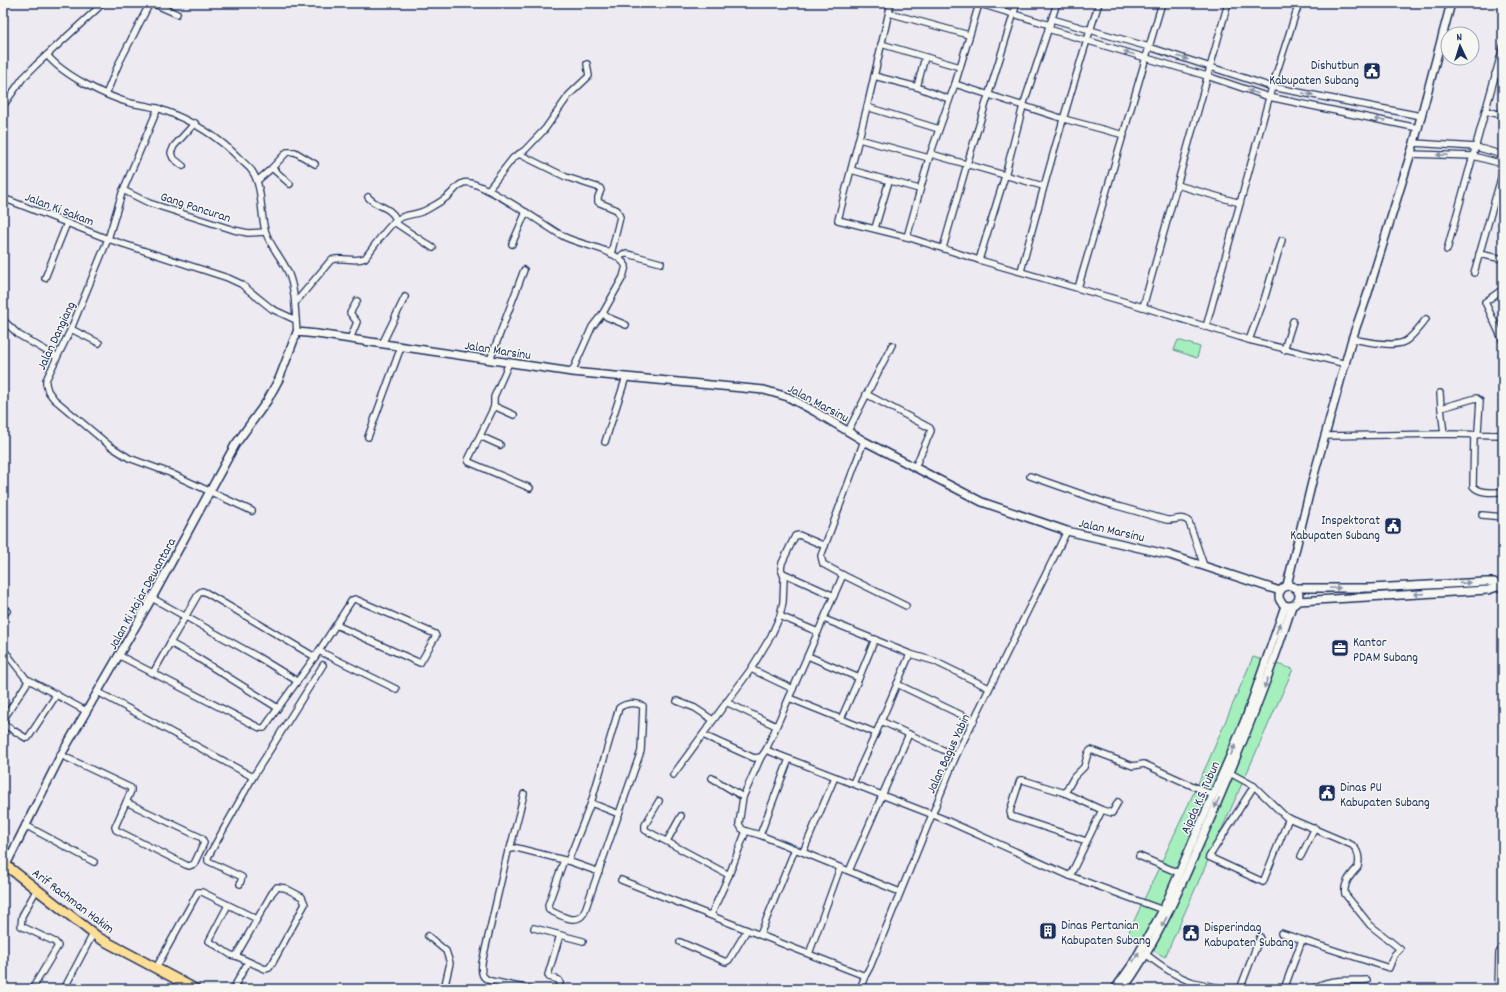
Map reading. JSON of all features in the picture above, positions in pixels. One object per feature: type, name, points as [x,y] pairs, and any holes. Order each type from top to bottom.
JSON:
[{"type":"main road","name":"Arif Rachman Hakim","points":[[4,866],[37,889],[93,934],[195,989]]},
{"type":"street","points":[[3,106],[23,78],[102,3]]},
{"type":"street","points":[[106,94],[119,63],[151,3],[177,14]]},
{"type":"street","points":[[891,3],[867,107],[838,220],[875,228],[906,237],[1284,350],[1346,364]]},
{"type":"street","points":[[906,237],[919,189],[955,84],[978,3],[1050,24],[1090,30],[1149,47],[1272,87],[1422,116]]},
{"type":"street","points":[[942,248],[1017,3]]},
{"type":"street","points":[[979,260],[1005,176],[1023,106],[1057,3]]},
{"type":"street","points":[[1021,271],[1043,186],[1098,3]]},
{"type":"street","points":[[1078,288],[1162,3]]},
{"type":"street","points":[[1144,307],[1228,3]]},
{"type":"street","points":[[1206,327],[1272,87],[1299,3]]},
{"type":"street","points":[[1287,586],[1312,482],[1352,339],[1367,296],[1422,116],[1451,3]]},
{"type":"street","points":[[889,13],[969,35]]},
{"type":"street","points":[[1050,24],[1086,40],[1207,76],[1270,97],[1418,128]]},
{"type":"street","points":[[881,44],[960,67]]},
{"type":"street","points":[[1447,250],[1503,47]]},
{"type":"street","points":[[47,55],[54,64],[74,77],[106,94],[129,102],[158,108],[194,123],[216,137],[236,154],[252,171],[257,181],[265,232],[288,273],[295,303],[297,332]]},
{"type":"street","points":[[917,87],[925,57]]},
{"type":"street","points":[[488,190],[513,158],[545,129],[569,94],[589,76],[587,64]]},
{"type":"street","points":[[1496,74],[1503,76]]},
{"type":"street","points":[[874,76],[917,87],[949,99]]},
{"type":"street","points":[[955,84],[1064,119],[1124,135]]},
{"type":"street","points":[[867,107],[939,129]]},
{"type":"street","name":"Jalan Dangiang","points":[[158,108],[123,190],[108,239],[71,329],[46,380],[46,384],[51,395],[68,411],[110,446],[129,458],[170,472],[252,511]]},
{"type":"street","points":[[1485,111],[1503,115]]},
{"type":"street","points":[[183,166],[173,158],[171,153],[174,146],[194,123]]},
{"type":"street","points":[[859,139],[967,164],[1043,186]]},
{"type":"street","points":[[1414,143],[1476,147],[1503,155]]},
{"type":"street","points":[[257,181],[287,152],[290,151],[295,152],[315,164]]},
{"type":"street","points":[[519,154],[561,175],[600,188],[598,202],[617,210],[620,216],[611,254]]},
{"type":"street","points":[[1410,154],[1473,156],[1503,164]]},
{"type":"street","points":[[272,168],[290,184]]},
{"type":"street","points":[[851,170],[919,189]]},
{"type":"street","points":[[1474,273],[1503,171]]},
{"type":"street","points":[[875,228],[889,181]]},
{"type":"street","points":[[295,303],[331,260],[348,258],[358,261],[364,258],[395,221],[421,213],[448,197],[463,183],[467,182],[476,184],[526,212],[561,236],[611,254],[619,258],[626,266],[623,277],[592,327],[572,372]]},
{"type":"street","points":[[1177,185],[1240,203]]},
{"type":"street","name":"Gang Pancuran","points":[[123,190],[149,202],[234,230],[248,233],[265,232]]},
{"type":"street","points":[[368,197],[374,203],[383,206],[394,215],[395,221],[434,248]]},
{"type":"street","name":"Jalan Ki Sakam","points":[[3,198],[108,239],[228,278],[241,284],[272,308],[296,320]]},
{"type":"street","points":[[512,244],[526,212]]},
{"type":"street","points":[[45,278],[67,223]]},
{"type":"street","points":[[1249,340],[1264,300],[1282,240]]},
{"type":"street","points":[[619,258],[623,254],[628,254],[661,263]]},
{"type":"street","points":[[1479,254],[1503,259]]},
{"type":"street","points":[[490,360],[524,270]]},
{"type":"street","points":[[1503,289],[1485,302],[1503,341]]},
{"type":"street","points":[[382,344],[405,297]]},
{"type":"street","points":[[350,339],[357,322],[350,313],[357,301]]},
{"type":"street","points":[[602,313],[607,317],[626,325]]},
{"type":"street","points":[[1352,339],[1399,344],[1407,341],[1426,319]]},
{"type":"street","points":[[3,320],[19,335],[57,357]]},
{"type":"street","points":[[1284,350],[1293,321]]},
{"type":"street","points":[[71,329],[99,343]]},
{"type":"street","name":"Jalan Marsinu","points":[[297,332],[572,372],[764,390],[788,397],[864,441],[982,502],[1067,532],[1170,555],[1280,591]]},
{"type":"street","name":"Jalan Ki Hajar Dewantara","points":[[4,866],[61,755],[120,656],[235,445],[267,401],[279,380],[297,332]]},
{"type":"street","points":[[848,431],[892,345]]},
{"type":"street","points":[[368,437],[401,347]]},
{"type":"street","points":[[509,363],[494,397],[494,406],[468,459],[469,462],[530,488]]},
{"type":"street","points":[[605,442],[626,377]]},
{"type":"street","points":[[1440,393],[1444,434]]},
{"type":"street","points":[[866,394],[930,428],[931,431],[915,467]]},
{"type":"street","points":[[1441,408],[1473,398],[1480,401],[1478,432],[1475,435],[1473,486],[1480,491],[1503,492]]},
{"type":"street","points":[[494,406],[514,415]]},
{"type":"street","points":[[1326,436],[1444,434],[1503,435]]},
{"type":"street","points":[[480,436],[500,445]]},
{"type":"street","points":[[864,441],[821,556],[823,564],[906,606]]},
{"type":"street","points":[[1030,476],[1110,504],[1167,520],[1182,518],[1186,519],[1189,522],[1204,566]]},
{"type":"street","points":[[1482,515],[1503,517]]},
{"type":"street","name":"Jalan Bagus Yabin","points":[[860,989],[956,756],[1067,532]]},
{"type":"street","points":[[673,775],[751,670],[771,636],[780,616],[783,602],[782,563],[796,536],[799,535],[825,546]]},
{"type":"street","points":[[783,572],[834,596]]},
{"type":"street","points":[[843,575],[766,750],[761,757],[743,796],[739,824],[742,829],[746,831],[803,852],[900,892]]},
{"type":"street","points":[[1494,582],[1501,586],[1488,590],[1292,604],[1279,600],[1280,591],[1283,587],[1287,586],[1296,588],[1371,588],[1494,582]]},
{"type":"street","points":[[1292,604],[1299,594],[1296,588]]},
{"type":"street","points":[[153,673],[199,593],[202,591],[315,657]]},
{"type":"street","points":[[152,598],[258,657],[297,681]]},
{"type":"street","points":[[120,656],[260,728],[264,728],[315,657],[352,600],[355,599],[435,634],[436,636],[420,663],[336,625]]},
{"type":"street","name":"Aipda K.S. Tubun","points":[[1123,989],[1147,955],[1169,913],[1230,774],[1261,697],[1292,604]]},
{"type":"street","name":"Aipda K.S. Tubun","points":[[1115,989],[1132,965],[1163,910],[1213,795],[1292,604]]},
{"type":"street","points":[[780,616],[818,632]]},
{"type":"street","points":[[824,619],[910,654],[934,661],[989,688]]},
{"type":"street","points":[[841,719],[875,639]]},
{"type":"street","points":[[170,643],[196,657],[278,708]]},
{"type":"street","points":[[3,649],[28,681],[31,680],[86,711]]},
{"type":"street","points":[[319,651],[396,689]]},
{"type":"street","points":[[853,783],[910,654]]},
{"type":"street","points":[[3,662],[9,656]]},
{"type":"street","points":[[808,656],[859,678]]},
{"type":"street","points":[[240,884],[242,877],[208,862],[207,858],[253,777],[323,665]]},
{"type":"street","points":[[751,670],[793,689]]},
{"type":"street","points":[[3,720],[28,681]]},
{"type":"street","points":[[897,684],[974,721]]},
{"type":"street","points":[[98,692],[253,777]]},
{"type":"street","points":[[3,724],[28,738],[56,694]]},
{"type":"street","points":[[789,698],[876,733]]},
{"type":"street","points":[[677,702],[695,708],[713,720]]},
{"type":"street","points":[[726,702],[776,726]]},
{"type":"street","points":[[636,703],[643,706],[641,751],[619,814],[582,918],[571,919],[549,910],[548,905],[591,803],[619,708],[621,706],[636,703]]},
{"type":"street","points":[[881,721],[956,756]]},
{"type":"street","points":[[849,871],[909,734]]},
{"type":"street","points":[[703,735],[754,758],[761,757]]},
{"type":"street","points":[[766,750],[932,814],[1070,876],[1163,910]]},
{"type":"street","points":[[1065,794],[1074,777],[1084,767],[1088,753],[1091,750],[1133,766],[1144,764],[1213,795]]},
{"type":"street","points":[[61,755],[131,788],[132,790],[126,802],[115,827],[116,830],[186,865],[189,866],[194,864],[204,843],[202,838],[126,802]]},
{"type":"street","points":[[760,835],[789,759]]},
{"type":"street","points":[[1230,774],[1254,786],[1289,818],[1352,845],[1356,849],[1359,854],[1358,867],[1345,884],[1345,894],[1370,925],[1400,949],[1394,955],[1389,968],[1281,933]]},
{"type":"street","points":[[803,852],[835,777]]},
{"type":"street","points":[[712,778],[743,796]]},
{"type":"street","points":[[1086,842],[1012,816],[1010,811],[1021,780],[1065,794],[1112,813],[1118,802]]},
{"type":"street","points":[[1254,786],[1209,857],[1263,882],[1289,818]]},
{"type":"street","points":[[524,794],[505,863],[482,963],[482,973],[485,979],[530,989]]},
{"type":"street","points":[[659,801],[644,825],[644,828],[729,875]]},
{"type":"street","points":[[591,803],[619,814]]},
{"type":"street","points":[[1070,876],[1102,810]]},
{"type":"street","points":[[667,841],[681,816]]},
{"type":"street","points":[[25,826],[94,862]]},
{"type":"street","points":[[1301,856],[1315,828]]},
{"type":"street","points":[[711,915],[729,875],[746,831]]},
{"type":"street","points":[[510,849],[517,848],[566,861],[599,872]]},
{"type":"street","points":[[760,935],[795,849]]},
{"type":"street","points":[[1139,856],[1179,873]]},
{"type":"street","points":[[809,954],[840,868]]},
{"type":"street","points":[[621,880],[865,976]]},
{"type":"street","points":[[228,905],[209,941],[225,951],[264,969],[269,968],[304,907],[305,900],[285,888],[277,887],[257,918],[236,956]]},
{"type":"street","points":[[32,989],[58,946],[55,942],[21,926],[22,916],[37,889]]},
{"type":"street","points":[[156,968],[196,894],[202,892],[257,918]]},
{"type":"street","points":[[534,928],[583,941]]},
{"type":"street","points":[[680,942],[726,962],[729,960],[747,930]]},
{"type":"street","points":[[64,989],[93,934]]},
{"type":"street","points":[[558,989],[560,983],[559,980],[549,977],[548,975],[560,935]]},
{"type":"street","points":[[428,936],[446,951],[450,963],[444,989]]},
{"type":"street","points":[[1240,989],[1260,937]]},
{"type":"street","points":[[1284,989],[1302,940]]},
{"type":"street","points":[[1498,989],[1499,952],[1503,951]]},
{"type":"street","points":[[1147,955],[1173,974],[1182,978],[1193,982],[1227,989]]},
{"type":"street","points":[[234,989],[248,962]]},
{"type":"street","points":[[1313,989],[1331,981],[1367,980]]},
{"type":"green space","points":[[1178,340],[1200,347],[1197,358],[1174,350]]},
{"type":"green space","points":[[1253,657],[1293,669],[1165,957],[1127,936],[1208,762]]},
{"type":"place","name":"Dishutbun Kabupaten Subang","points":[[1372,71]]},
{"type":"place","name":"Inspektorat Kabupaten Subang","points":[[1393,526]]},
{"type":"place","name":"Kantor PDAM Subang","points":[[1340,648]]},
{"type":"place","name":"Dinas PU Kabupaten Subang","points":[[1327,793]]},
{"type":"place","name":"Dinas Pertanian Kabupaten Subang","points":[[1048,931]]},
{"type":"place","name":"Disperindag Kabupaten Subang","points":[[1191,933]]}]
